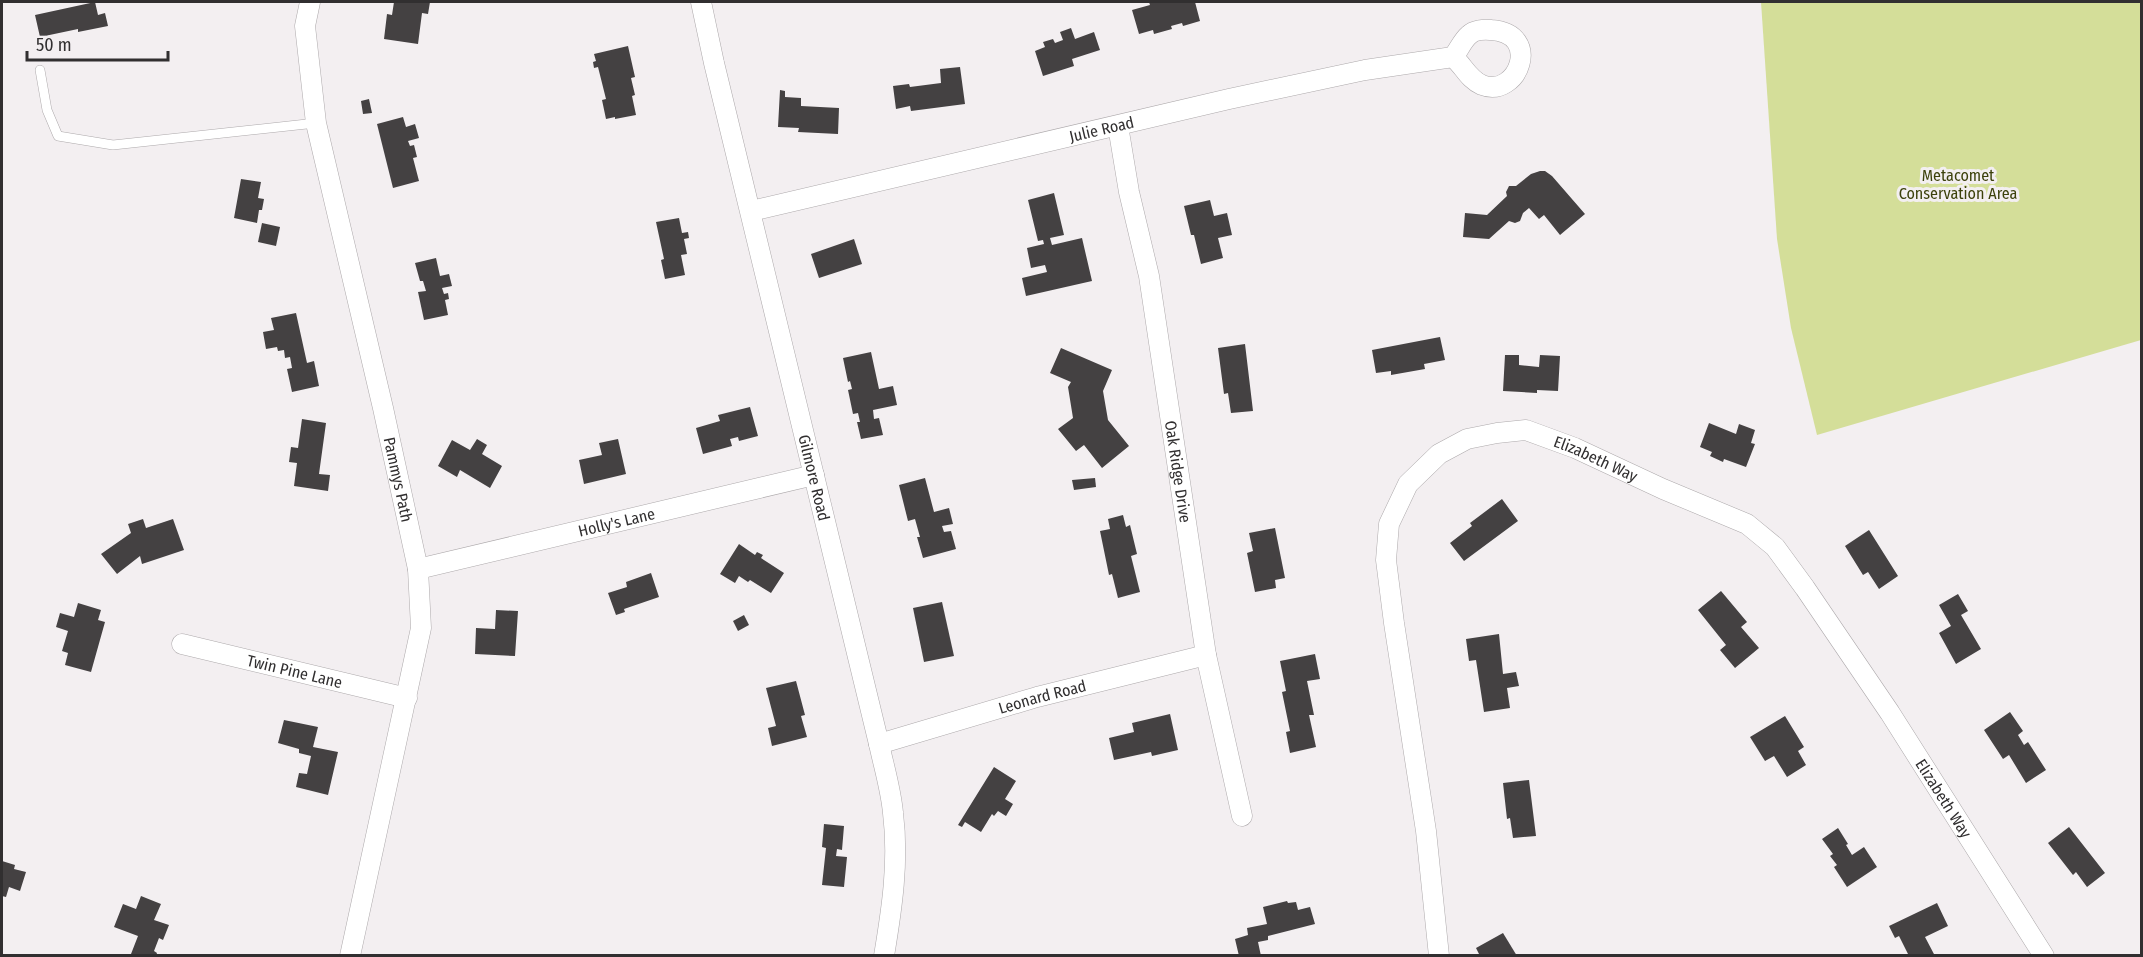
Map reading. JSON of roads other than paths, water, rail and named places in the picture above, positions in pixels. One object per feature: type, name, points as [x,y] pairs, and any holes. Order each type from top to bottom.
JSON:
[{"type":"street","name":"Pammys Path","points":[[310,2],[305,26],[316,123],[418,569],[421,628],[350,956]]},
{"type":"street","name":"Gilmore Road","points":[[701,2],[879,744],[893,811],[896,851],[894,900],[884,956]]},
{"type":"street","name":"Julie Road","points":[[751,211],[1365,70],[1453,57]]},
{"type":"street","name":"Oak Ridge Drive","points":[[1118,126],[1129,192],[1150,287],[1206,655],[1242,816]]},
{"type":"street","name":"Elizabeth Way","points":[[1439,956],[1426,831],[1388,571],[1389,524],[1408,484],[1439,454],[1467,439],[1526,430],[1575,448],[1663,489],[1747,524],[1775,547],[1890,713],[2044,956]]},
{"type":"street","name":"Holly's Lane","points":[[418,569],[814,475]]},
{"type":"street","name":"Twin Pine Lane","points":[[182,644],[407,698]]},
{"type":"street","name":"Leonard Road","points":[[879,744],[1037,697],[1206,655]]},
{"type":"lane","points":[[40,70],[47,110],[58,136],[113,145],[316,123]]},
{"type":"park label","name":"Metacomet Conservation Area","points":[[1958,184]]}]
